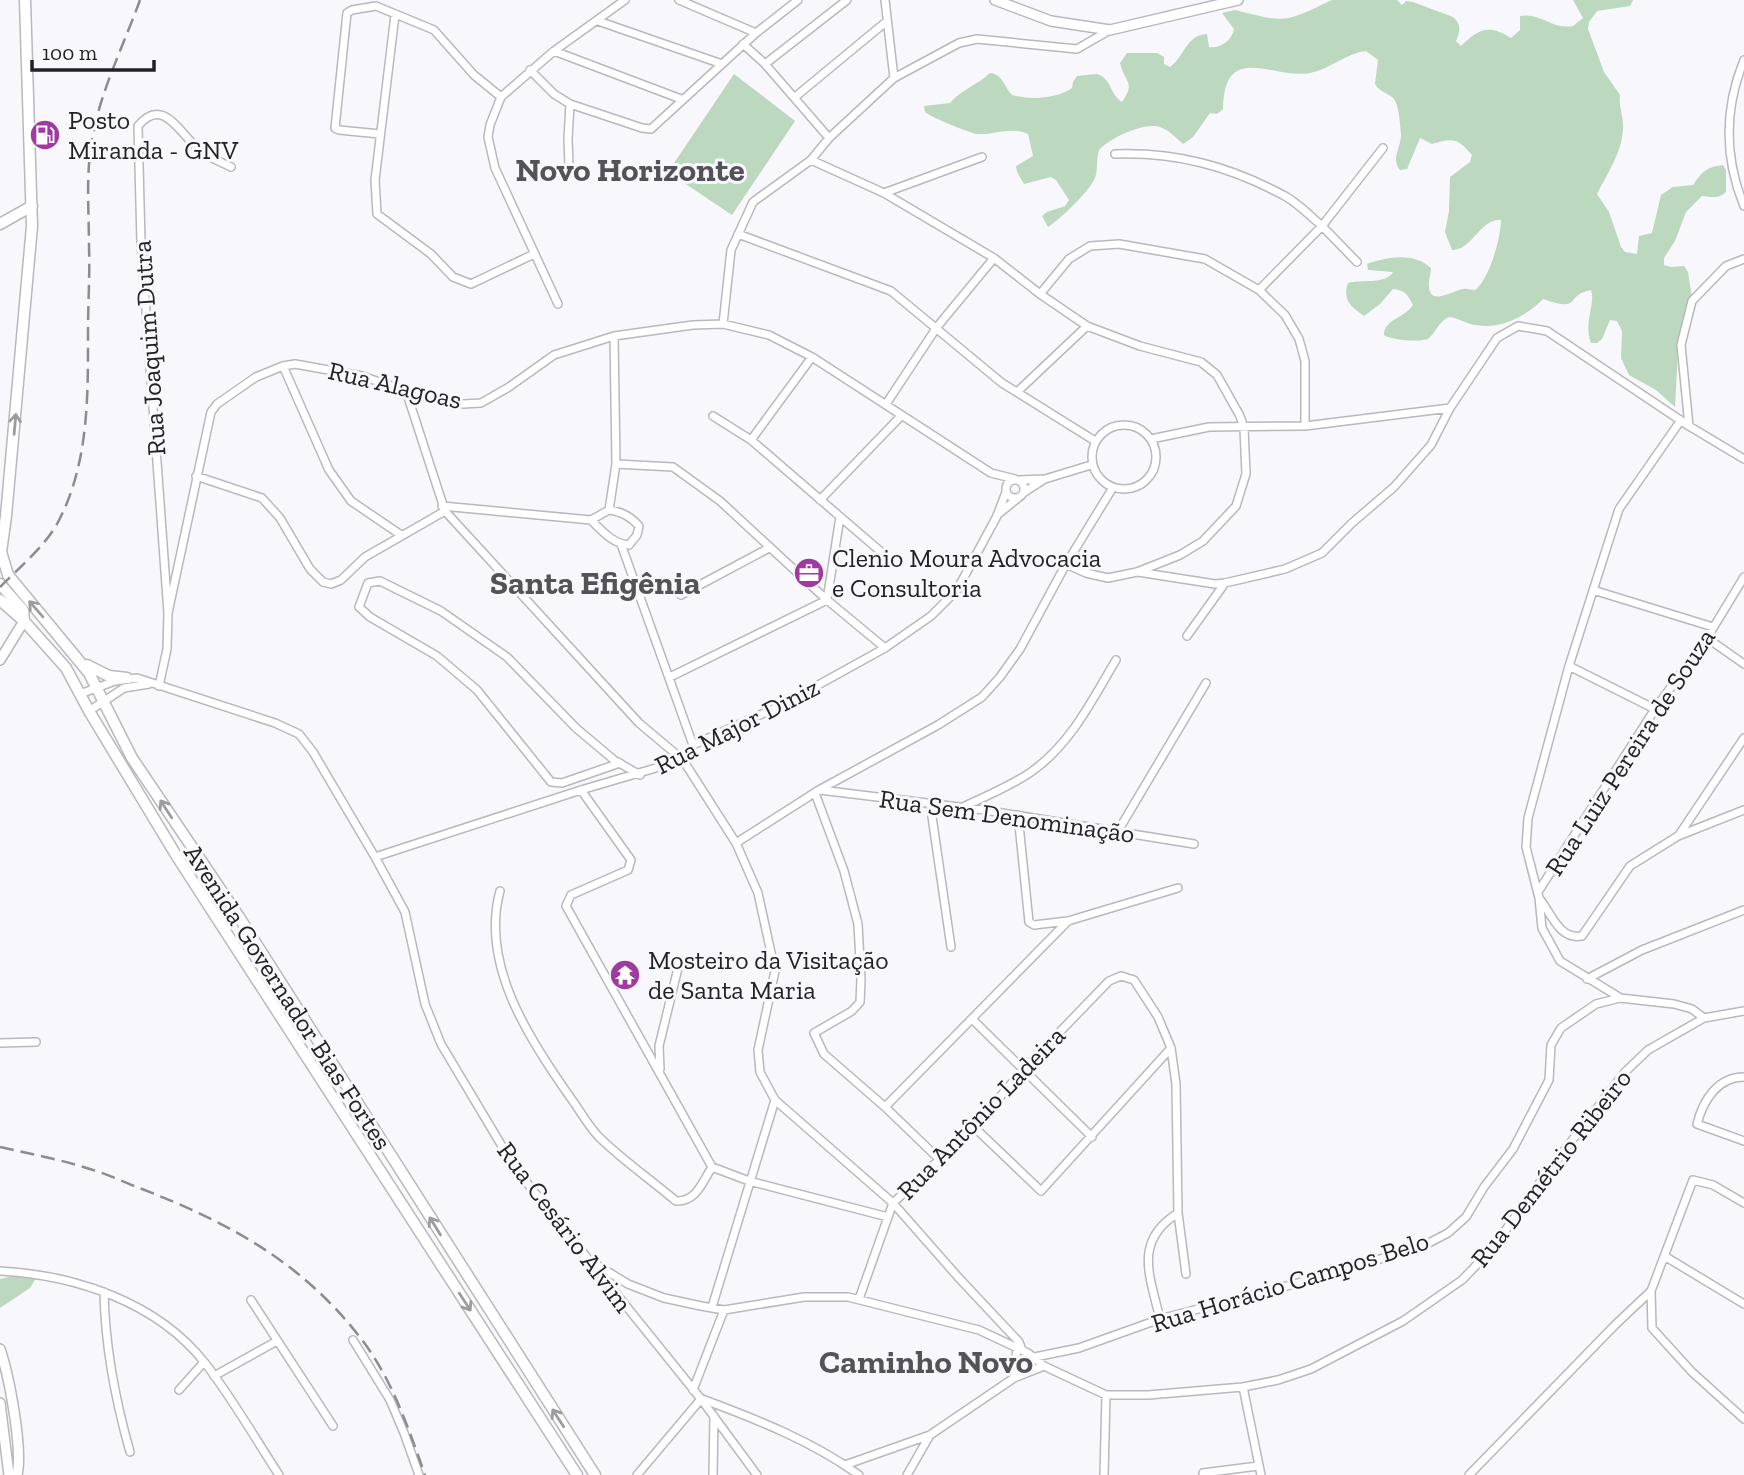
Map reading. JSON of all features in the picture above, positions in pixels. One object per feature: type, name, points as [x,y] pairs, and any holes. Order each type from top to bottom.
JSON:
[{"type":"main road","name":"Avenida Governador Bias Fortes","points":[[25,0],[32,226],[1,552],[8,575],[80,662],[97,687],[132,758],[360,1105],[595,1475]]},
{"type":"main road","points":[[0,224],[32,206]]},
{"type":"main road","points":[[14,217],[32,226]]},
{"type":"main road","points":[[0,528],[6,516]]},
{"type":"main road","points":[[0,584],[23,610],[24,621]]},
{"type":"main road","name":"Avenida Governador Bias Fortes","points":[[0,600],[24,621],[66,668],[176,855],[577,1475]]},
{"type":"main road","points":[[80,662],[109,676],[127,678]]},
{"type":"main road","points":[[344,1113],[353,1116],[360,1105]]},
{"type":"main road","points":[[358,1135],[363,1127],[373,1128]]},
{"type":"main road","points":[[436,1257],[449,1248]]},
{"type":"main road","points":[[502,1360],[515,1351]]},
{"type":"street","points":[[558,304],[495,168],[489,150],[490,125],[501,97],[530,70],[625,0]]},
{"type":"street","points":[[679,0],[756,33]]},
{"type":"street","points":[[765,64],[847,0]]},
{"type":"street","points":[[885,0],[894,78]]},
{"type":"street","points":[[995,0],[1051,21],[1110,30]]},
{"type":"street","points":[[723,324],[732,250],[753,202],[811,160],[829,138],[894,78],[959,43],[978,40],[1076,49],[1110,30],[1238,0]]},
{"type":"street","points":[[530,70],[554,94],[570,104],[642,128],[655,127],[681,99],[794,1]]},
{"type":"street","points":[[380,134],[335,128],[347,13],[374,3],[439,34],[474,75],[501,97]]},
{"type":"street","points":[[395,15],[374,196],[377,214],[380,219],[430,254],[453,277],[471,284],[534,254]]},
{"type":"street","points":[[598,20],[722,64]]},
{"type":"street","points":[[795,97],[887,20]]},
{"type":"street","points":[[743,44],[765,64],[829,138]]},
{"type":"street","points":[[554,51],[681,99]]},
{"type":"street","points":[[1744,60],[1733,87],[1729,116],[1730,151],[1738,191],[1744,206]]},
{"type":"street","points":[[569,164],[570,104]]},
{"type":"street","name":"Rua Joaquim Dutra","points":[[159,686],[167,649],[168,612],[141,242],[138,126],[145,117],[156,114],[168,117],[200,151],[231,167]]},
{"type":"street","points":[[1259,290],[1322,226],[1383,148]]},
{"type":"street","points":[[1115,154],[1177,156],[1217,167],[1286,196],[1322,226],[1357,262]]},
{"type":"street","points":[[884,192],[982,157]]},
{"type":"street","points":[[811,160],[884,192],[995,257],[1040,294],[1087,326],[1140,346],[1201,362],[1217,375],[1244,428],[1246,474],[1236,506],[1203,541],[1180,555],[1138,572],[1108,578],[1086,573],[1066,564]]},
{"type":"street","points":[[738,234],[891,290],[1002,383],[1095,441]]},
{"type":"street","points":[[1040,294],[1069,259],[1090,246],[1119,244],[1205,259],[1259,290],[1285,315],[1299,339],[1306,361],[1305,426]]},
{"type":"street","points":[[886,404],[937,327],[995,257]]},
{"type":"street","points":[[1689,426],[1681,345],[1692,301],[1726,266],[1744,259]]},
{"type":"street","name":"Rua Alagoas","points":[[168,612],[205,432],[214,408],[248,382],[283,366],[304,365],[362,376],[406,391],[463,404],[481,403],[554,355],[614,336],[693,325],[723,324],[769,335],[813,357],[991,472],[1017,480],[1045,479],[1091,465]]},
{"type":"street","points":[[1017,392],[1087,326]]},
{"type":"street","points":[[1138,572],[1215,584],[1285,569],[1322,554],[1352,523],[1394,487],[1431,445],[1450,408],[1497,338],[1518,326],[1547,331],[1689,426],[1744,459]]},
{"type":"street","points":[[609,510],[616,464],[614,336]]},
{"type":"street","points":[[751,440],[813,357]]},
{"type":"street","points":[[283,366],[329,470],[351,501],[401,535]]},
{"type":"street","points":[[406,391],[444,508],[639,723],[683,760],[736,844],[758,892],[775,971],[758,1050],[760,1072],[775,1100],[893,1203],[1019,1342],[1014,1378]]},
{"type":"street","points":[[1151,439],[1209,427],[1305,426],[1450,408]]},
{"type":"street","points":[[713,416],[751,440],[880,551]]},
{"type":"street","points":[[820,500],[901,416]]},
{"type":"street","points":[[1620,998],[1560,961],[1542,928],[1539,895],[1526,847],[1528,818],[1569,666],[1619,509],[1681,420]]},
{"type":"street","points":[[1123,424],[1139,428],[1151,439],[1157,455],[1154,471],[1143,484],[1128,491],[1112,489],[1091,465],[1095,441],[1107,429],[1123,424]]},
{"type":"street","points":[[616,464],[673,467],[720,502],[827,600],[885,648]]},
{"type":"street","name":"Rua Alagoas","points":[[991,472],[1005,490]]},
{"type":"street","points":[[196,476],[262,498],[280,518],[310,569],[323,582],[331,584],[341,580],[365,557],[444,508],[592,520],[609,510],[619,511],[632,518],[639,526],[637,536],[629,545],[621,544],[608,537],[592,520]]},
{"type":"street","name":"Rua Alagoas","points":[[1021,495],[1045,479]]},
{"type":"street","points":[[1017,480],[1024,485],[1021,495],[1011,498],[1005,490],[1008,482],[1017,480]]},
{"type":"street","points":[[736,844],[817,791],[938,725],[982,697],[1020,649],[1066,564],[1112,489]]},
{"type":"street","name":"Rua Major Diniz","points":[[375,857],[683,760],[693,745],[782,705],[885,648],[932,616],[957,590],[997,516],[1005,490]]},
{"type":"street","name":"Rua Major Diniz","points":[[997,516],[1021,495]]},
{"type":"street","points":[[827,600],[840,517]]},
{"type":"street","points":[[621,544],[693,745]]},
{"type":"street","points":[[681,595],[769,548]]},
{"type":"street","name":"Rua Luiz Pereira de Souza","points":[[1539,895],[1655,709],[1707,638],[1744,576]]},
{"type":"street","points":[[620,763],[562,783],[551,782],[477,690],[437,656],[370,617],[359,607],[368,583],[380,581],[441,611],[507,657],[576,728],[620,763],[640,775]]},
{"type":"street","points":[[1188,636],[1225,583]]},
{"type":"street","points":[[1593,590],[1713,627]]},
{"type":"street","points":[[670,677],[827,600]]},
{"type":"street","points":[[0,660],[24,621]]},
{"type":"street","points":[[1707,638],[1744,664]]},
{"type":"street","points":[[963,807],[1031,772],[1058,749],[1076,727],[1116,660]]},
{"type":"street","points":[[1569,666],[1655,709]]},
{"type":"street","points":[[80,694],[127,678]]},
{"type":"street","name":"Rua Cesário Alvim","points":[[127,678],[137,678],[275,723],[299,734],[313,752],[405,912],[425,1004],[441,1044],[515,1168],[701,1399],[757,1475]]},
{"type":"street","points":[[1118,831],[1206,683]]},
{"type":"street","points":[[89,711],[124,688],[149,684]]},
{"type":"street","points":[[1678,836],[1744,738]]},
{"type":"street","points":[[581,790],[631,860],[628,870],[570,895],[566,906],[712,1167],[749,1181],[888,1217]]},
{"type":"street","points":[[817,791],[844,871],[858,924],[862,980],[860,1002],[852,1011],[814,1033],[824,1054],[940,1160]]},
{"type":"street","name":"Rua Sem Denominação","points":[[817,791],[963,807],[1194,844]]},
{"type":"street","points":[[930,803],[951,947]]},
{"type":"street","points":[[1539,895],[1564,934],[1573,938],[1582,936],[1630,866],[1678,836],[1744,810]]},
{"type":"street","points":[[1018,815],[1029,922],[1034,925],[1069,921],[1178,888]]},
{"type":"street","points":[[500,891],[495,910],[495,939],[502,972],[514,1005],[550,1068],[597,1135],[676,1201],[686,1201],[694,1196],[712,1167]]},
{"type":"street","points":[[1587,979],[1642,950],[1744,911]]},
{"type":"street","points":[[885,1107],[1069,921]]},
{"type":"street","points":[[660,1073],[659,1046],[680,960]]},
{"type":"street","name":"Rua Antônio Ladeira","points":[[859,1299],[893,1203],[974,1127],[1023,1070],[1109,981],[1121,976],[1134,980],[1158,1017],[1171,1048]]},
{"type":"street","name":"Rua Horácio Campos Belo","points":[[1035,1357],[1079,1348],[1160,1319],[1317,1278],[1423,1246],[1448,1233],[1466,1217],[1484,1187],[1513,1149],[1549,1080],[1551,1045],[1561,1028],[1596,1004],[1620,998],[1674,1004],[1692,1009],[1704,1018]]},
{"type":"street","name":"Rua Demétrio Ribeiro","points":[[1044,1366],[1107,1395],[1148,1395],[1243,1387],[1278,1380],[1311,1369],[1403,1321],[1462,1280],[1492,1249],[1625,1072],[1648,1050],[1704,1018],[1744,1011]]},
{"type":"street","points":[[972,1020],[1091,1137]]},
{"type":"street","points":[[0,1043],[36,1041]]},
{"type":"street","points":[[974,1127],[1041,1191],[1171,1048]]},
{"type":"street","points":[[1171,1048],[1176,1084],[1178,1213],[1186,1274]]},
{"type":"street","points":[[1744,1077],[1737,1077],[1710,1093],[1702,1105],[1697,1124],[1744,1141]]},
{"type":"street","points":[[712,1307],[775,1100]]},
{"type":"street","points":[[1468,1475],[1651,1291],[1693,1180],[1713,1185],[1744,1203]]},
{"type":"street","points":[[1160,1319],[1151,1279],[1149,1249],[1154,1235],[1178,1213]]},
{"type":"street","points":[[1666,1256],[1744,1304]]},
{"type":"street","points":[[584,1257],[628,1284],[664,1298],[724,1310],[804,1297],[859,1299],[979,1330],[1035,1357],[1044,1366],[1014,1378],[930,1434],[845,1465]]},
{"type":"street","points":[[0,1271],[45,1275],[104,1292],[136,1307],[170,1329],[204,1362],[279,1475]]},
{"type":"street","points":[[1651,1291],[1652,1328],[1692,1371],[1744,1419]]},
{"type":"street","points":[[104,1292],[111,1374],[130,1452]]},
{"type":"street","points":[[251,1300],[333,1426]]},
{"type":"street","points":[[693,1390],[724,1310]]},
{"type":"street","points":[[214,1377],[277,1340]]},
{"type":"street","points":[[353,1340],[390,1400],[419,1475]]},
{"type":"street","points":[[0,1349],[5,1363],[19,1457],[17,1475]]},
{"type":"street","points":[[179,1390],[204,1362]]},
{"type":"street","points":[[1243,1387],[1261,1475]]},
{"type":"street","points":[[1104,1475],[1107,1395]]},
{"type":"street","points":[[638,1475],[701,1399],[760,1420],[859,1475]]},
{"type":"street","points":[[0,1403],[9,1475]]},
{"type":"street","points":[[713,1475],[714,1416]]},
{"type":"street","points":[[907,1475],[930,1434]]},
{"type":"street","points":[[1203,1473],[1258,1466]]},
{"type":"green space","points":[[1332,0],[1397,0],[1402,5],[1406,1],[1413,2],[1453,17],[1459,25],[1456,41],[1461,46],[1484,30],[1496,31],[1511,38],[1520,30],[1520,16],[1534,16],[1559,26],[1573,26],[1583,18],[1573,0],[1633,0],[1630,6],[1597,11],[1589,22],[1588,29],[1604,72],[1620,95],[1623,124],[1620,146],[1597,194],[1609,212],[1621,247],[1625,252],[1637,254],[1639,236],[1652,233],[1661,195],[1673,187],[1693,185],[1702,173],[1712,167],[1723,165],[1726,170],[1726,192],[1718,197],[1702,196],[1686,212],[1675,241],[1664,258],[1664,265],[1684,266],[1688,272],[1692,298],[1678,350],[1675,407],[1656,390],[1629,375],[1621,358],[1622,331],[1617,321],[1610,320],[1602,339],[1591,343],[1588,328],[1591,290],[1578,295],[1569,304],[1543,299],[1521,316],[1494,325],[1472,324],[1449,317],[1442,321],[1426,340],[1384,335],[1387,325],[1413,305],[1403,292],[1393,289],[1380,304],[1364,316],[1352,306],[1346,294],[1348,283],[1385,279],[1393,272],[1368,270],[1367,264],[1383,259],[1408,258],[1431,268],[1429,284],[1433,295],[1443,296],[1464,289],[1475,290],[1485,277],[1493,258],[1501,220],[1487,224],[1465,245],[1452,250],[1445,232],[1450,177],[1470,162],[1472,155],[1454,141],[1432,144],[1420,138],[1407,169],[1400,170],[1396,161],[1401,138],[1398,108],[1392,97],[1375,84],[1378,60],[1366,51],[1310,73],[1241,69],[1232,75],[1226,88],[1223,109],[1217,114],[1210,113],[1193,137],[1183,144],[1167,130],[1153,126],[1119,136],[1099,150],[1095,178],[1087,190],[1067,212],[1048,227],[1042,216],[1065,206],[1069,200],[1051,177],[1024,184],[1016,166],[1033,156],[1028,134],[1009,131],[977,134],[925,112],[924,106],[950,103],[990,73],[1001,78],[1012,95],[1027,98],[1066,92],[1072,88],[1077,76],[1097,74],[1106,79],[1122,102],[1129,86],[1120,63],[1127,53],[1157,53],[1164,57],[1164,64],[1170,67],[1190,42],[1200,35],[1207,34],[1209,47],[1218,47],[1228,40],[1234,29],[1222,13],[1235,10],[1285,19]]},
{"type":"green space","points":[[734,74],[795,121],[732,215],[668,172]]},
{"type":"green space","points":[[16,1275],[38,1275],[30,1288],[0,1308],[0,1279]]},
{"type":"railway","points":[[0,587],[52,533],[68,501],[81,454],[88,381],[89,159],[94,127],[105,90],[140,0]]},
{"type":"railway","points":[[0,1147],[93,1170],[174,1202],[233,1231],[287,1265],[336,1310],[370,1351],[398,1403],[425,1475]]},
{"type":"place","name":"Posto Miranda - GNV","points":[[45,135]]},
{"type":"place","name":"Clenio Moura Advocacia e Consultoria","points":[[809,573]]},
{"type":"place","name":"Mosteiro da Visitação de Santa Maria","points":[[625,975]]},
{"type":"district","name":"Novo Horizonte","points":[[630,169]]},
{"type":"district","name":"Santa Efigênia","points":[[595,582]]},
{"type":"district","name":"Caminho Novo","points":[[926,1361]]}]
